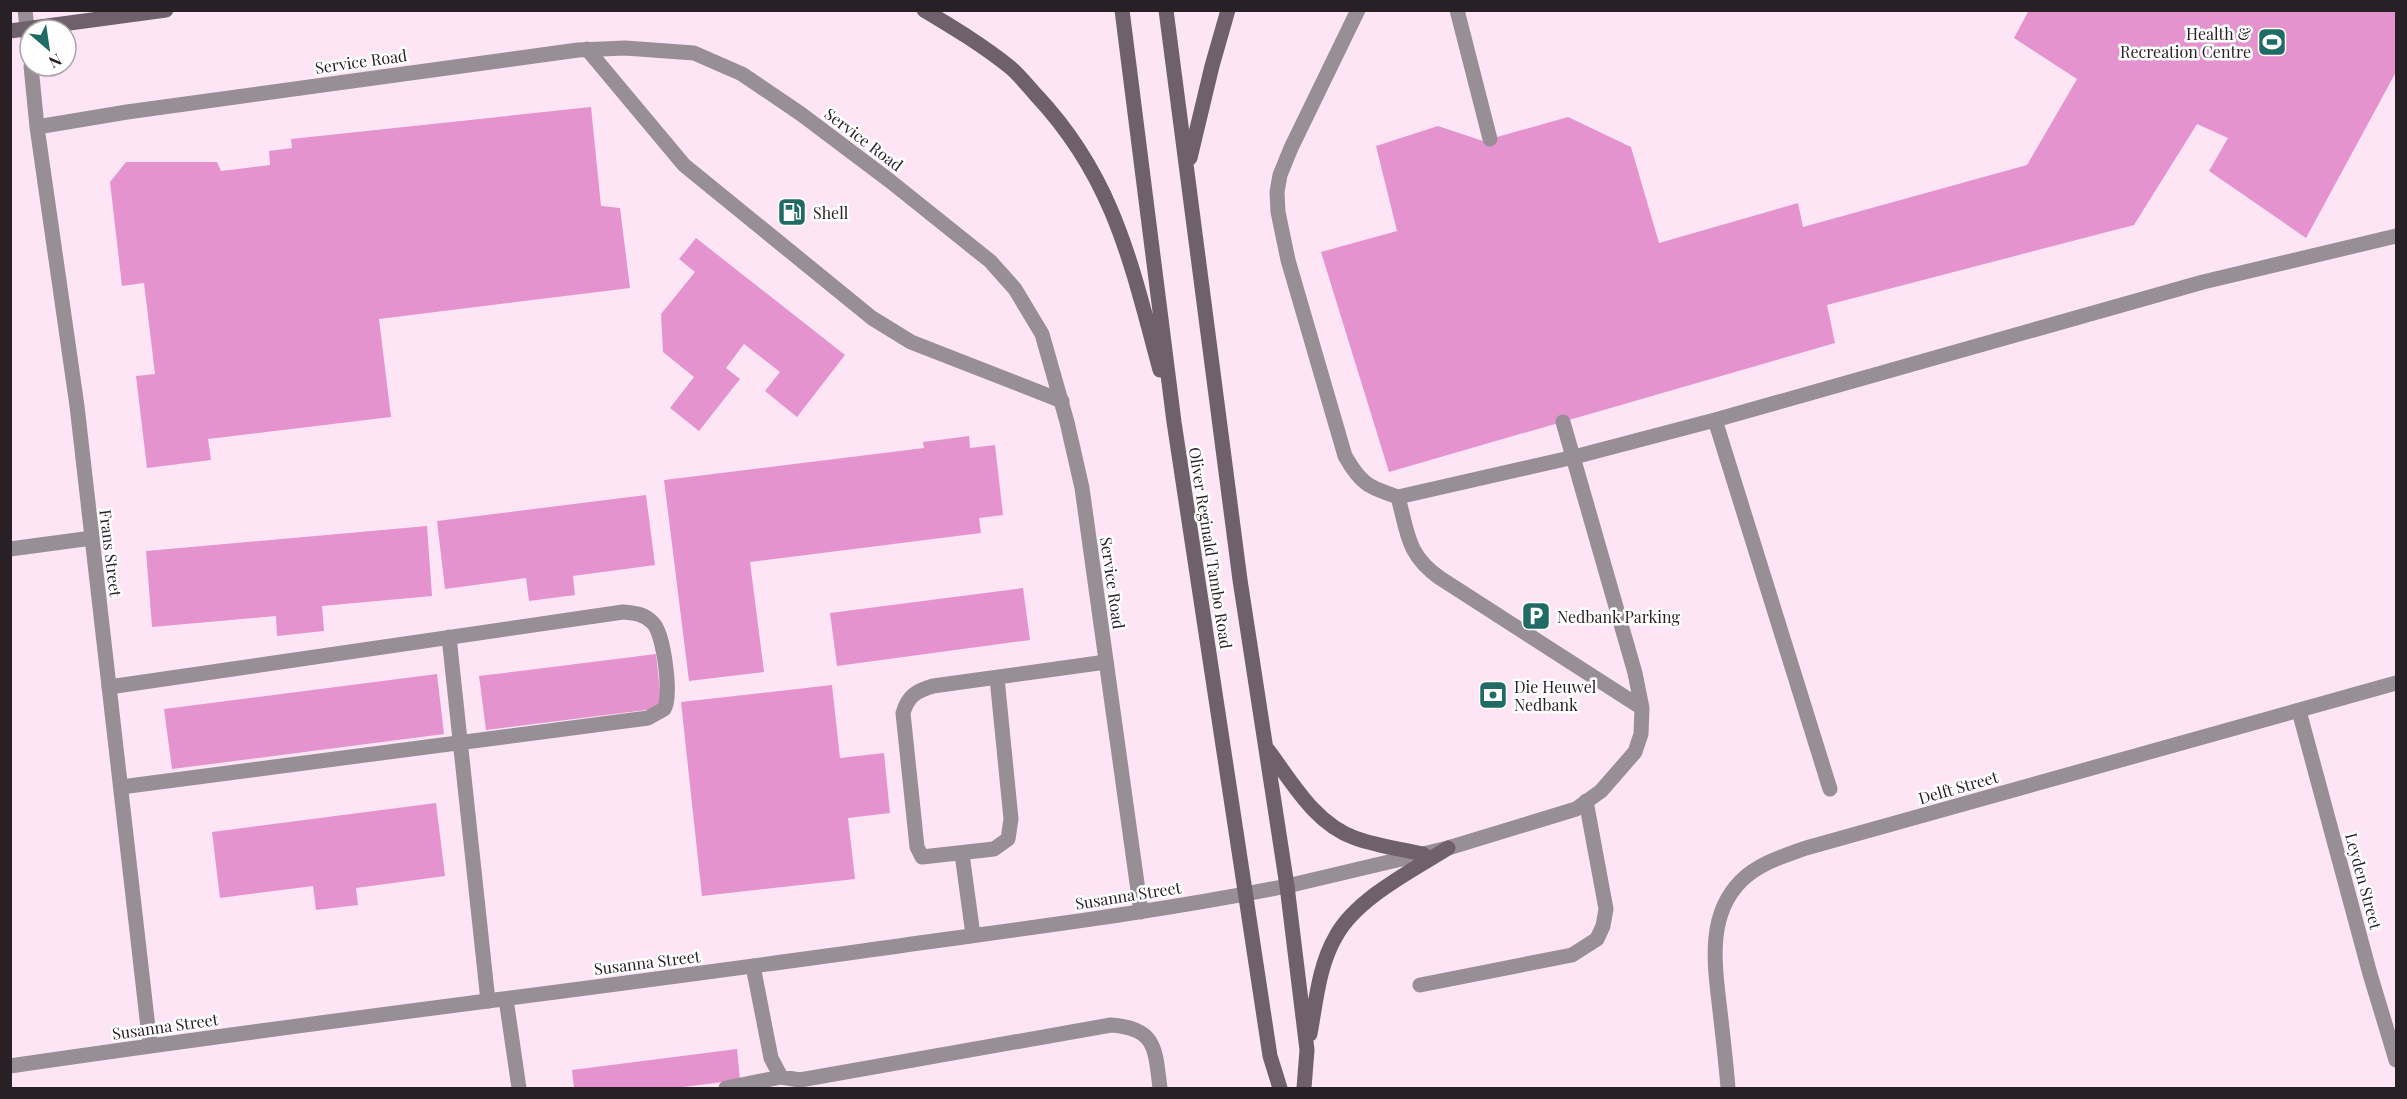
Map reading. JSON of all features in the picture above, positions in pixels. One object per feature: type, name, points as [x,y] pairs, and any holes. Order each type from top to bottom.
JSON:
[{"type":"main road","points":[[78,22],[166,10]]},
{"type":"main road","points":[[924,10],[975,41],[1013,69],[1058,118],[1078,145],[1114,212],[1130,259],[1174,422]]},
{"type":"main road","name":"Oliver Reginald Tambo Road","points":[[1122,10],[1174,422],[1270,1056],[1280,1089]]},
{"type":"main road","name":"Oliver Reginald Tambo Road","points":[[1166,10],[1240,580],[1287,886],[1307,1050],[1304,1089]]},
{"type":"main road","points":[[1188,167],[1228,10]]},
{"type":"main road","points":[[1266,748],[1307,802],[1334,828],[1354,838],[1423,854]]},
{"type":"main road","points":[[1307,1050],[1320,978],[1336,935],[1350,917],[1370,899],[1448,848]]},
{"type":"street","points":[[1358,10],[1280,175],[1278,212],[1288,260],[1345,456],[1355,473],[1370,488],[1398,497],[1574,457],[1715,420],[2203,282],[2397,236]]},
{"type":"street","points":[[1457,10],[1490,139]]},
{"type":"street","name":"Service Road","points":[[37,127],[328,83],[587,50],[625,48],[694,53],[716,61],[742,74],[846,148],[990,261],[1015,289],[1042,334],[1062,401],[1082,488],[1140,912]]},
{"type":"street","points":[[587,50],[684,165],[872,318],[911,342],[1062,401]]},
{"type":"street","name":"Frans Street","points":[[32,78],[37,127],[77,406],[150,1045]]},
{"type":"street","points":[[1715,420],[1830,789]]},
{"type":"street","name":"Susanna Street","points":[[10,1066],[150,1045],[753,966],[1140,912],[1287,886],[1423,854],[1576,809],[1601,791],[1635,752],[1641,734],[1642,708],[1635,673],[1563,422]]},
{"type":"street","points":[[1398,497],[1413,551],[1429,570],[1642,708]]},
{"type":"street","points":[[10,549],[92,538]]},
{"type":"street","points":[[109,687],[623,612],[635,613],[653,622],[658,630],[668,696],[664,709],[648,718],[121,787]]},
{"type":"street","points":[[449,637],[488,1001]]},
{"type":"street","points":[[997,678],[1011,828],[1008,839],[1000,846],[962,854],[926,857],[919,855],[903,713],[908,699],[924,689],[997,678],[1106,662]]},
{"type":"street","name":"Delft Street","points":[[1728,1089],[1715,962],[1715,941],[1718,924],[1726,903],[1740,882],[1749,874],[1766,864],[1806,848],[2397,683]]},
{"type":"street","name":"Leyden Street","points":[[2299,711],[2370,974],[2397,1060]]},
{"type":"street","points":[[1420,985],[1572,955],[1597,939],[1603,926],[1606,909],[1586,801]]},
{"type":"street","points":[[962,854],[973,935]]},
{"type":"street","points":[[753,966],[771,1058],[781,1077]]},
{"type":"street","points":[[506,999],[519,1089]]},
{"type":"street","points":[[726,1089],[781,1077],[800,1080],[1111,1025],[1129,1026],[1141,1031],[1148,1038],[1157,1059],[1160,1089]]},
{"type":"building","points":[[2029,10],[2396,10],[2396,72],[2306,238],[2209,171],[2228,138],[2197,124],[2134,225],[1827,305],[1835,343],[1389,472],[1321,252],[1397,231],[1376,146],[1438,126],[1483,141],[1568,117],[1631,147],[1659,243],[1798,203],[1803,227],[2027,165],[2077,79],[2014,38]]},
{"type":"building","points":[[591,107],[601,206],[620,208],[630,288],[379,319],[391,417],[208,439],[211,460],[147,468],[136,376],[155,374],[144,283],[122,286],[110,182],[126,162],[217,162],[221,171],[270,165],[269,151],[292,148],[291,139]]},
{"type":"building","points":[[696,238],[845,355],[797,417],[765,391],[780,372],[744,344],[726,368],[740,379],[699,431],[670,408],[694,377],[663,352],[661,314],[695,272],[679,259]]},
{"type":"building","points":[[969,436],[970,448],[995,445],[1003,515],[979,518],[981,533],[750,562],[764,672],[689,681],[664,480],[924,448],[923,442]]},
{"type":"building","points":[[646,495],[655,565],[573,576],[575,595],[529,601],[526,578],[445,589],[437,521]]},
{"type":"building","points":[[427,526],[432,596],[322,606],[324,631],[277,636],[276,616],[152,627],[146,551]]},
{"type":"building","points":[[1023,588],[1030,640],[837,666],[830,613]]},
{"type":"building","points":[[656,654],[662,708],[486,730],[479,676]]},
{"type":"building","points":[[437,674],[444,734],[172,769],[164,709]]},
{"type":"building","points":[[832,685],[840,758],[884,753],[890,813],[848,818],[855,879],[702,896],[681,702]]},
{"type":"building","points":[[436,803],[445,876],[356,888],[358,905],[316,910],[313,886],[220,898],[212,832]]},
{"type":"building","points":[[737,1049],[740,1080],[675,1088],[574,1088],[572,1070]]},
{"type":"place","name":"Health & Recreation Centre","points":[[2272,42]]},
{"type":"place","name":"Shell","points":[[792,212]]},
{"type":"place","name":"Nedbank Parking","points":[[1536,616]]},
{"type":"place","name":"Die Heuwel Nedbank","points":[[1493,695]]}]
